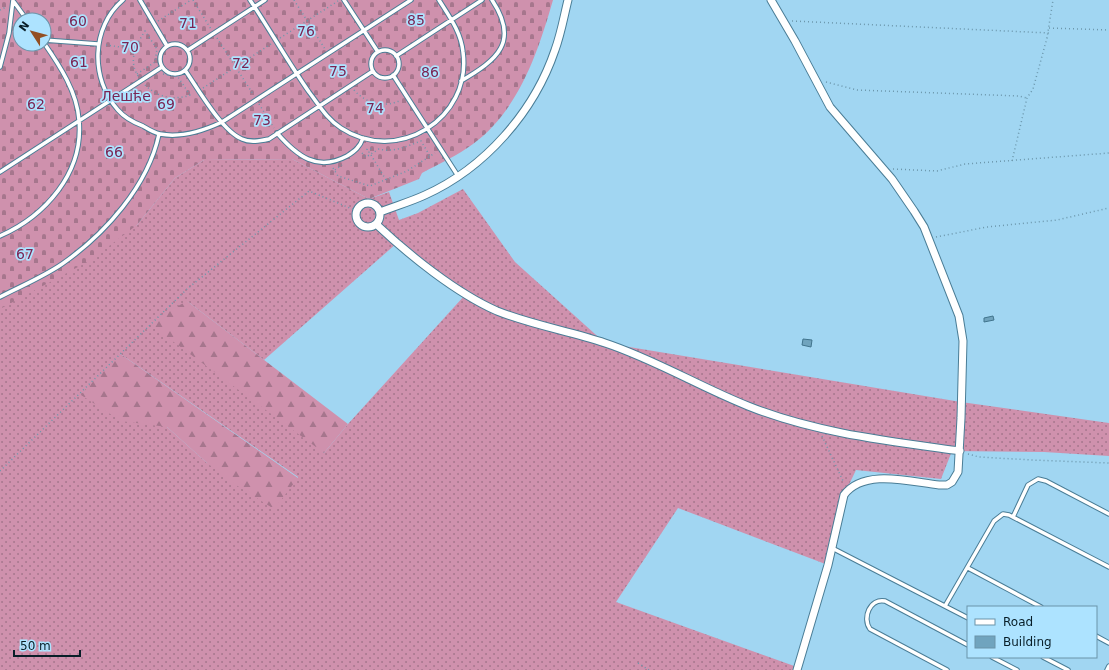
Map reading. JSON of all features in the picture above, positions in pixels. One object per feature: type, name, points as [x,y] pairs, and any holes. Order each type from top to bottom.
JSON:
[{"type":"street","points":[[380,212],[425,195],[458,176],[489,151],[505,135],[526,107],[542,79],[555,50],[568,0]]},
{"type":"street","points":[[771,0],[795,41],[830,107],[883,168],[914,211],[928,238],[962,328],[960,451],[958,472],[955,479],[947,485],[876,478],[864,480],[847,491],[844,495],[828,565],[797,670]]},
{"type":"street","points":[[362,205],[374,205],[380,212],[380,217],[376,224],[370,227],[363,226],[357,218],[357,211],[362,205]]},
{"type":"street","points":[[376,224],[397,243],[471,299],[520,319],[605,343],[748,406],[794,423],[960,451]]},
{"type":"lane","points":[[123,0],[116,6],[105,23],[98,44],[100,78],[118,111],[126,117],[159,134],[194,133],[222,122],[411,0]]},
{"type":"lane","points":[[140,0],[155,23],[167,46]]},
{"type":"lane","points":[[250,0],[297,75],[329,119],[353,136],[388,142],[405,139],[428,129],[449,109],[464,74],[463,52],[458,34],[452,20],[439,0]]},
{"type":"lane","points":[[188,50],[265,0]]},
{"type":"lane","points":[[344,0],[378,52]]},
{"type":"lane","points":[[396,56],[482,0]]},
{"type":"lane","points":[[461,81],[489,64],[497,54],[504,40],[504,25],[499,11],[492,0]]},
{"type":"lane","points":[[14,1],[22,12]]},
{"type":"lane","points":[[0,67],[6,45],[14,1]]},
{"type":"lane","points":[[52,41],[98,44]]},
{"type":"lane","points":[[176,44],[188,50],[190,62],[185,70],[179,74],[171,74],[162,67],[160,54],[167,46],[176,44]]},
{"type":"lane","points":[[389,51],[396,56],[398,66],[392,75],[383,78],[373,71],[372,59],[378,52],[389,51]]},
{"type":"lane","points":[[0,236],[31,219],[44,208],[65,182],[77,149],[79,120],[67,79],[50,52]]},
{"type":"lane","points":[[0,172],[162,67]]},
{"type":"lane","points":[[185,70],[222,122],[235,136],[243,140],[256,142],[269,138],[278,133],[373,71]]},
{"type":"lane","points":[[392,75],[458,176]]},
{"type":"lane","points":[[278,133],[288,146],[303,157],[330,163],[357,149],[362,138]]},
{"type":"lane","points":[[0,296],[62,264],[98,234],[136,186],[156,149],[159,134]]},
{"type":"lane","points":[[1012,517],[1028,485],[1038,479],[1046,481],[1109,514]]},
{"type":"lane","points":[[945,606],[996,518],[1006,514],[1109,567]]},
{"type":"lane","points":[[831,548],[967,617]]},
{"type":"lane","points":[[968,568],[1039,606]]},
{"type":"lane","points":[[947,670],[870,629],[867,623],[867,617],[873,604],[879,601],[885,601],[967,644]]},
{"type":"lane","points":[[1097,637],[1109,643]]},
{"type":"lane","points":[[994,658],[1016,670]]},
{"type":"lane","points":[[1045,658],[1068,670]]},
{"type":"lane","points":[[1107,670],[1109,666]]},
{"type":"path","points":[[155,23],[192,0],[278,133]]},
{"type":"path","points":[[294,0],[329,54]]},
{"type":"path","points":[[137,74],[155,62],[157,49],[145,31],[134,49],[134,64],[137,74],[141,80],[150,90],[164,97],[175,98],[190,96],[339,0]]},
{"type":"path","points":[[1012,161],[1027,98],[1033,89],[1048,33],[1053,0]]},
{"type":"path","points":[[782,21],[1048,33]]},
{"type":"path","points":[[1049,28],[1109,30]]},
{"type":"path","points":[[98,44],[134,49]]},
{"type":"path","points":[[159,77],[163,74],[178,76],[190,96]]},
{"type":"path","points":[[814,79],[856,90],[1019,96],[1027,98]]},
{"type":"path","points":[[145,85],[149,83]]},
{"type":"path","points":[[350,86],[363,98],[375,103],[393,103],[407,97]]},
{"type":"path","points":[[370,153],[363,152],[366,157],[370,153],[379,149],[399,149],[421,141],[430,156]]},
{"type":"path","points":[[330,163],[338,176],[370,186],[407,171],[440,149]]},
{"type":"path","points":[[370,153],[386,180]]},
{"type":"path","points":[[883,168],[936,171],[965,164],[1109,153]]},
{"type":"path","points":[[0,471],[187,289],[309,191],[357,211]]},
{"type":"path","points":[[928,238],[987,227],[1058,220],[1109,208]]},
{"type":"path","points":[[818,428],[847,491]]},
{"type":"path","points":[[960,451],[979,457],[1109,463]]},
{"type":"path","points":[[638,663],[648,670]]},
{"type":"green space","name":"Лешће","points":[[0,0],[553,0],[541,40],[525,79],[503,114],[489,130],[473,144],[455,156],[422,173],[419,179],[369,199],[292,159],[204,160],[175,178],[137,225],[89,261],[0,309]]},
{"type":"green space","points":[[292,159],[369,199],[389,192],[399,220],[418,213],[463,189],[515,262],[605,343],[961,402],[1109,423],[1109,456],[1044,452],[952,451],[941,479],[856,470],[844,495],[828,565],[678,508],[616,602],[797,667],[797,670],[0,670],[0,299],[137,225],[175,178],[204,160]],"holes":[[[397,243],[465,295],[348,424],[324,453],[187,301],[264,360]],[[119,353],[298,477],[298,478],[207,463],[167,427]]]},
{"type":"green space","points":[[187,301],[348,424],[324,453],[148,323]]},
{"type":"green space","points":[[119,353],[298,478],[274,509],[236,485],[207,463],[167,427],[121,421],[81,395]]},
{"type":"building","points":[[993,316],[994,320],[984,322],[984,318]]},
{"type":"building","points":[[803,339],[812,340],[811,347],[802,345]]},
{"type":"park label","name":"85","points":[[416,20]]},
{"type":"park label","name":"60","points":[[78,21]]},
{"type":"park label","name":"71","points":[[188,23]]},
{"type":"park label","name":"76","points":[[306,31]]},
{"type":"park label","name":"70","points":[[130,47]]},
{"type":"park label","name":"61","points":[[79,62]]},
{"type":"park label","name":"72","points":[[241,63]]},
{"type":"park label","name":"75","points":[[338,71]]},
{"type":"park label","name":"86","points":[[430,72]]},
{"type":"park label","name":"62","points":[[36,104]]},
{"type":"park label","name":"69","points":[[166,104]]},
{"type":"park label","name":"74","points":[[375,108]]},
{"type":"park label","name":"73","points":[[262,120]]},
{"type":"park label","name":"66","points":[[114,152]]},
{"type":"park label","name":"67","points":[[25,254]]}]
